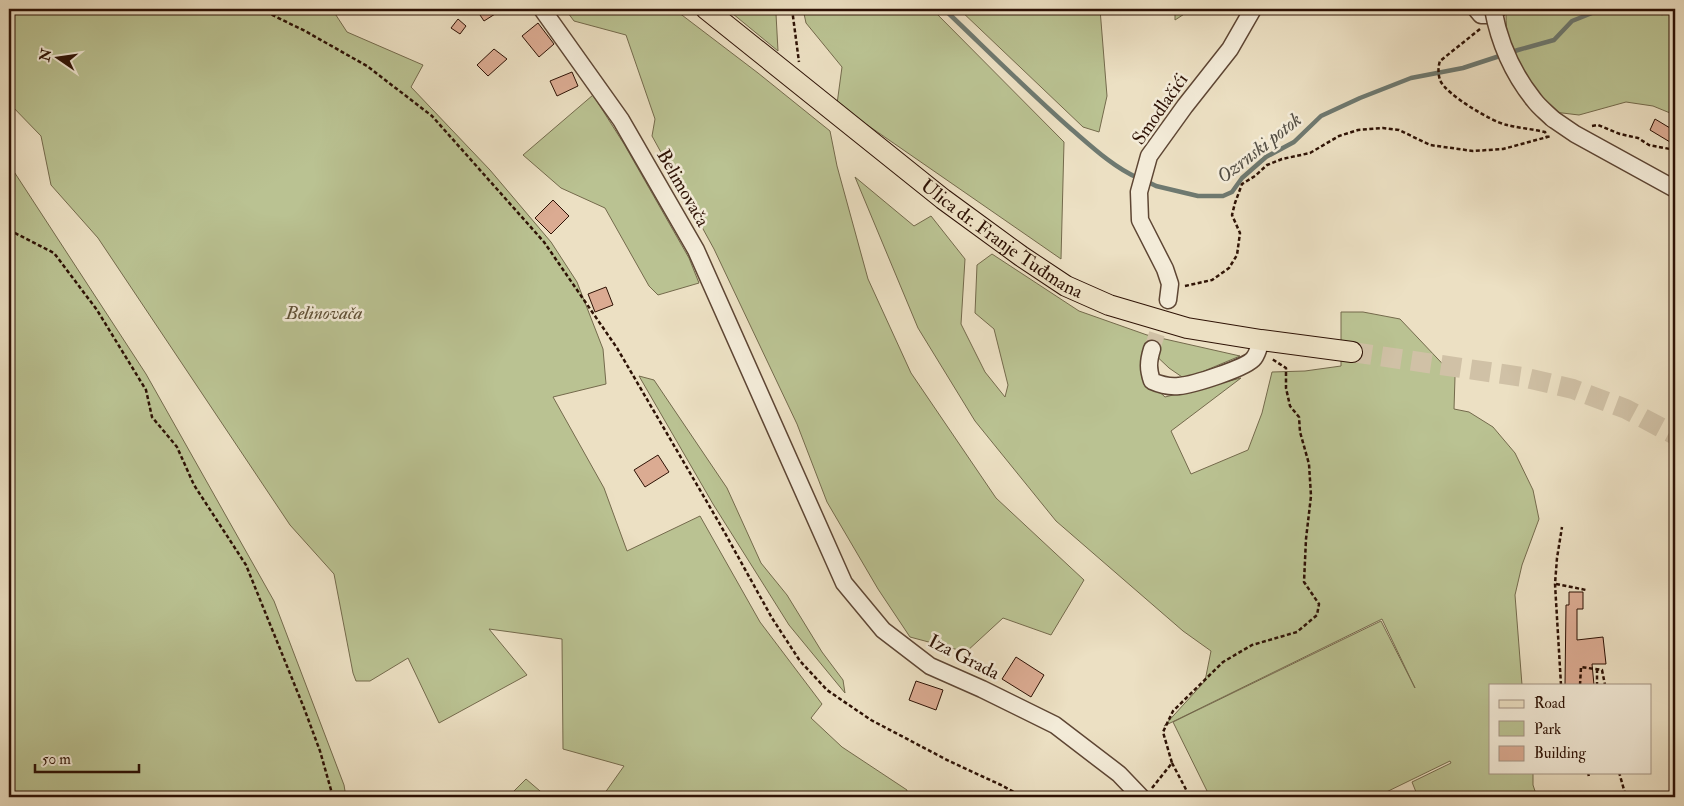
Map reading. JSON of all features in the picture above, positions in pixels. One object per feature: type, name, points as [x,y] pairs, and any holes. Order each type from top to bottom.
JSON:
[{"type":"main road","name":"Ulica dr. Franje Tuđmana","points":[[706,9],[943,199],[1066,286],[1109,305],[1146,317],[1259,346],[1352,352]]},
{"type":"street","name":"Belimovača","points":[[542,9],[621,120],[696,250],[762,401]]},
{"type":"street","name":"Smodlačići","points":[[1169,292],[1165,269],[1140,220],[1139,192],[1149,156],[1230,49],[1253,9]]},
{"type":"street","points":[[1489,10],[1496,21],[1506,51],[1519,78],[1534,100],[1565,127],[1675,189]]},
{"type":"street","points":[[1152,349],[1148,361],[1148,370],[1152,381],[1162,385],[1178,386],[1199,382],[1244,366],[1254,359],[1259,346]]},
{"type":"street","name":"Iza Grada","points":[[762,401],[844,583],[883,630],[930,666],[1055,725],[1144,795]]},
{"type":"path","points":[[260,9],[305,31],[366,66],[432,116],[544,242],[617,348],[716,517],[772,618],[800,661],[827,690],[871,720],[948,761],[1001,785],[1022,797]]},
{"type":"path","points":[[792,9],[803,88]]},
{"type":"path","points":[[1489,10],[1486,24],[1440,61],[1438,66],[1440,80],[1444,88],[1484,116],[1506,125],[1545,132],[1547,138]]},
{"type":"path","points":[[1169,292],[1212,280],[1229,268],[1238,254],[1240,233],[1232,215],[1242,184],[1256,176],[1268,165],[1282,159],[1310,153],[1338,136],[1358,130],[1383,128],[1399,130],[1430,145],[1473,151],[1503,149],[1547,138],[1565,127],[1586,128],[1598,125],[1620,134],[1638,138],[1649,145],[1670,149]]},
{"type":"path","points":[[9,230],[54,253],[97,310],[146,390],[152,417],[178,447],[194,485],[246,564],[304,708],[320,752],[333,797]]},
{"type":"path","points":[[1190,797],[1172,762],[1163,732],[1173,711],[1223,662],[1252,644],[1297,632],[1317,615],[1319,604],[1304,582],[1311,496],[1309,464],[1300,432],[1299,417],[1290,406],[1286,388],[1286,368],[1259,346]]},
{"type":"path","points":[[1561,684],[1555,584],[1562,526]]},
{"type":"path","points":[[1555,584],[1586,590]]},
{"type":"path","points":[[1580,684],[1581,668],[1602,670],[1605,684]]},
{"type":"path","points":[[1597,669],[1597,684]]},
{"type":"path","points":[[1144,795],[1172,762]]},
{"type":"path","points":[[1620,774],[1626,797]]},
{"type":"green space","name":"Belinovača","points":[[9,9],[332,9],[347,32],[423,65],[411,87],[490,170],[551,242],[577,282],[603,349],[606,384],[553,397],[604,488],[627,551],[700,516],[760,622],[822,704],[811,718],[842,747],[907,790],[906,797],[602,797],[624,766],[563,749],[562,639],[489,629],[527,675],[439,723],[408,658],[370,681],[356,681],[334,574],[290,525],[98,238],[51,185],[41,136],[9,103]]},
{"type":"green space","points":[[565,9],[674,9],[830,131],[837,166],[868,279],[911,373],[996,498],[1084,580],[1051,635],[1003,618],[966,652],[910,637],[878,589],[827,502],[797,424],[714,249],[652,136],[655,119],[626,35],[574,21]]},
{"type":"green space","points":[[727,9],[774,9],[776,14],[778,51]]},
{"type":"green space","points":[[803,9],[932,9],[1064,142],[1061,259],[837,104],[842,67],[806,23]]},
{"type":"green space","points":[[959,9],[1100,9],[1107,96],[1099,132],[1083,127]]},
{"type":"green space","points":[[1175,9],[1192,9],[1175,20]]},
{"type":"green space","points":[[1506,9],[1675,9],[1675,115],[1653,106],[1626,102],[1579,115],[1554,112],[1532,85],[1514,55],[1507,32]]},
{"type":"green space","points":[[593,95],[624,144],[689,258],[699,283],[658,295],[649,286],[605,208],[561,188],[523,155]]},
{"type":"green space","points":[[9,164],[146,374],[274,601],[344,785],[346,797],[9,797]]},
{"type":"green space","points":[[855,177],[914,226],[931,216],[965,259],[961,324],[985,372],[1005,397],[1008,385],[994,329],[975,313],[977,265],[992,254],[1079,311],[1147,335],[1240,356],[1185,379],[1169,368],[1149,349],[1151,384],[1165,397],[1241,378],[1171,431],[1191,474],[1248,450],[1262,413],[1272,372],[1305,371],[1341,366],[1341,312],[1363,312],[1400,319],[1455,377],[1454,409],[1469,412],[1493,427],[1515,453],[1533,490],[1539,519],[1522,565],[1515,595],[1522,684],[1489,684],[1489,774],[1533,774],[1533,785],[1537,797],[1418,797],[1412,782],[1451,763],[1450,761],[1376,797],[1210,797],[1173,722],[1381,621],[1415,688],[1382,619],[1164,726],[1205,681],[1211,651],[1183,631],[1056,521],[975,421],[918,328]]},
{"type":"green space","points":[[639,376],[654,380],[727,488],[761,563],[787,595],[822,652],[843,680],[845,693],[789,625],[713,504]]},
{"type":"green space","points":[[526,779],[547,797],[508,797]]},
{"type":"building","points":[[476,9],[503,9],[484,21]]},
{"type":"building","points":[[458,19],[466,26],[460,34],[451,28]]},
{"type":"building","points":[[538,23],[554,44],[539,57],[522,36]]},
{"type":"building","points":[[494,49],[507,59],[488,76],[477,65]]},
{"type":"building","points":[[572,72],[578,86],[557,96],[550,81]]},
{"type":"building","points":[[1655,119],[1675,131],[1675,145],[1650,130]]},
{"type":"building","points":[[553,200],[569,216],[551,234],[535,218]]},
{"type":"building","points":[[606,287],[613,305],[595,312],[588,294]]},
{"type":"building","points":[[658,455],[669,472],[645,487],[634,470]]},
{"type":"building","points":[[1569,592],[1583,592],[1583,609],[1577,609],[1577,640],[1603,637],[1606,664],[1592,664],[1594,684],[1565,684],[1566,605],[1569,605]]},
{"type":"building","points":[[1016,657],[1044,675],[1031,697],[1002,679]]},
{"type":"building","points":[[916,681],[943,690],[936,710],[909,700]]},
{"type":"waterway","name":"Ozrnski potok","points":[[944,9],[1022,84],[1094,149],[1138,178]]},
{"type":"waterway","name":"Ozrnski potok","points":[[1146,181],[1156,186],[1198,196],[1223,196],[1232,192],[1242,178],[1266,157],[1294,142],[1321,116],[1411,78],[1463,68],[1554,40],[1572,21],[1602,9]]},
{"type":"waterway","name":"Ozrnski potok","points":[[1653,9],[1662,13],[1665,9]]},
{"type":"tunnel","points":[[1152,349],[1168,300]]},
{"type":"tunnel","points":[[1352,352],[1523,377],[1573,389],[1626,409],[1675,435]]}]
